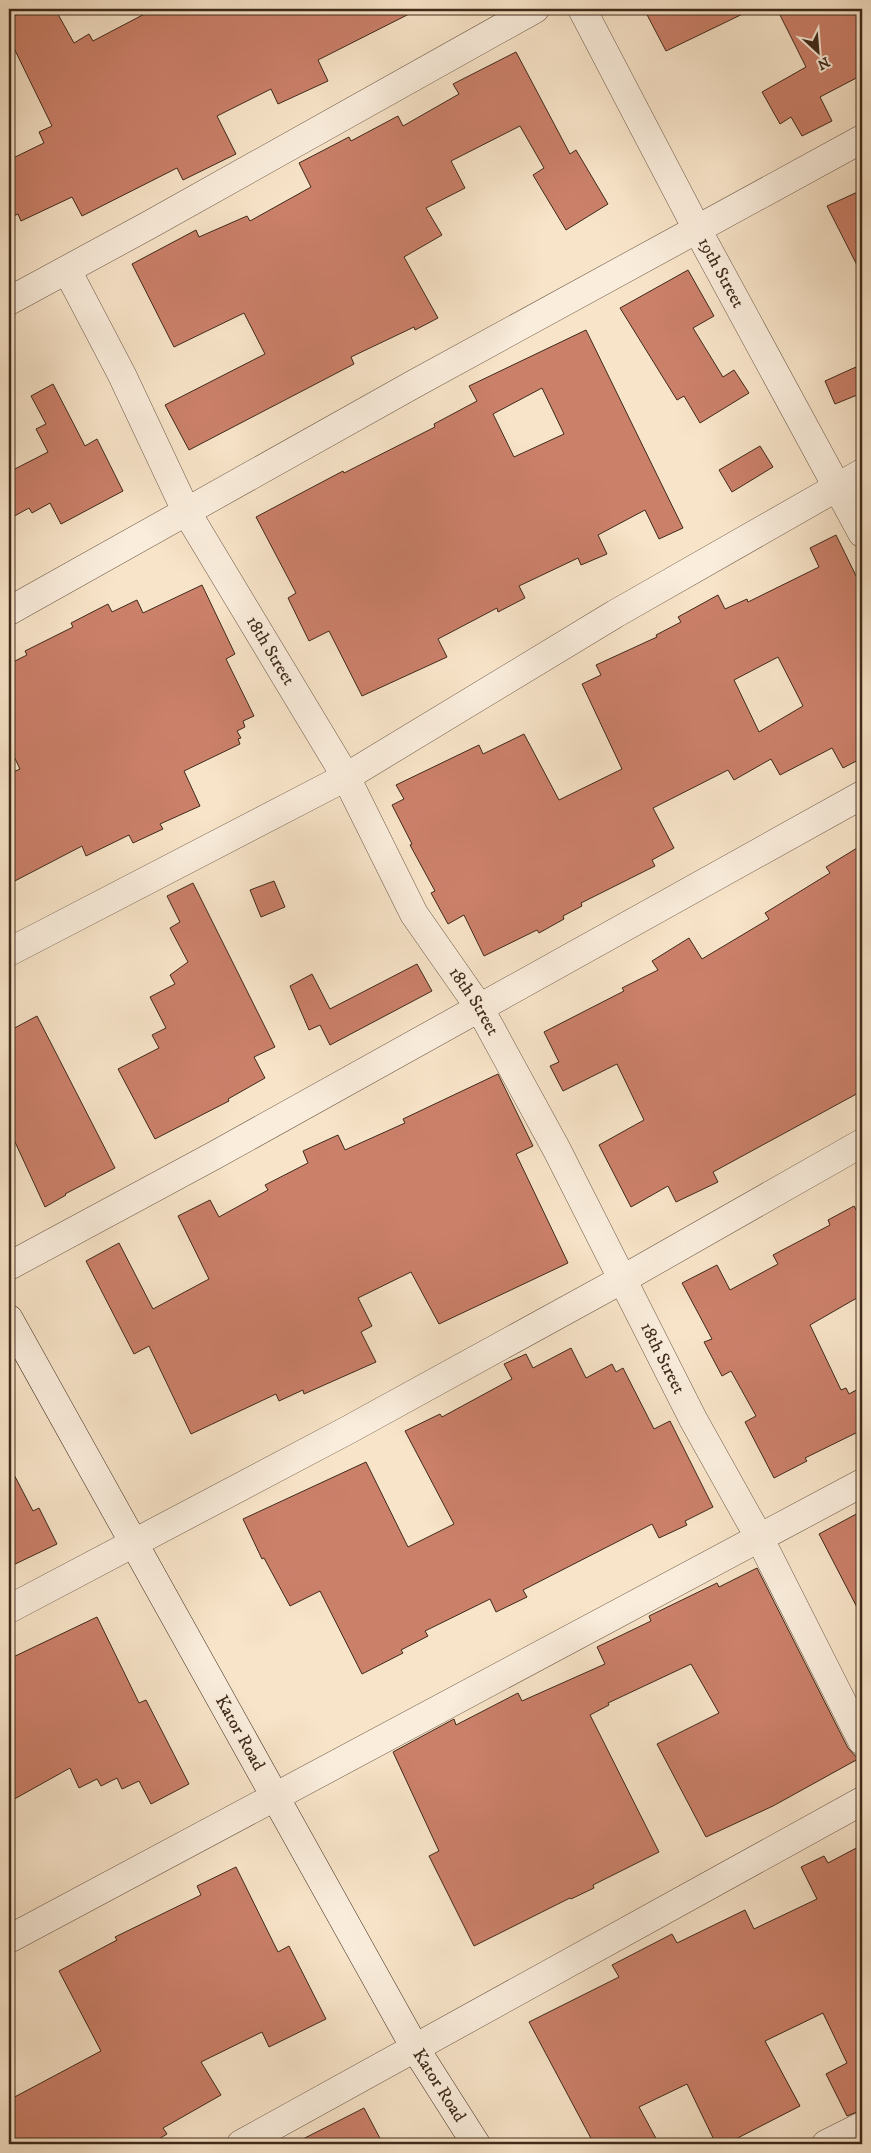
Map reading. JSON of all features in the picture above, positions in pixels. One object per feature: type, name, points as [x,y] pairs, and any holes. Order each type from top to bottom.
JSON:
[{"type":"street","points":[[9,301],[535,9]]},
{"type":"street","name":"19th Street","points":[[582,9],[697,229],[862,533]]},
{"type":"street","points":[[9,611],[186,511],[862,139]]},
{"type":"street","name":"18th Street","points":[[67,270],[122,375],[186,511],[346,777],[414,914],[479,1008],[624,1279],[693,1419],[760,1539],[862,1741]]},
{"type":"street","points":[[9,952],[346,777],[615,614],[862,473]]},
{"type":"street","points":[[9,1266],[215,1156],[862,795]]},
{"type":"street","points":[[9,1609],[132,1542],[348,1430],[624,1279],[862,1144]]},
{"type":"street","name":"Kator Road","points":[[9,1319],[415,2048],[476,2144]]},
{"type":"street","points":[[9,1939],[862,1483]]},
{"type":"street","points":[[241,2144],[862,1801]]},
{"type":"street","points":[[826,2144],[862,2126]]},
{"type":"building","points":[[31,9],[55,9],[74,43],[89,34],[93,41],[154,9],[419,9],[318,60],[328,81],[278,104],[271,89],[217,116],[236,154],[183,180],[177,168],[82,216],[72,197],[21,221],[18,214],[9,218],[9,160],[44,143],[39,132],[52,126],[9,38],[9,18]]},
{"type":"building","points":[[644,9],[753,9],[666,51]]},
{"type":"building","points":[[777,9],[862,9],[862,75],[820,97],[832,121],[802,136],[791,117],[780,124],[762,92],[806,67]]},
{"type":"building","points":[[516,52],[570,154],[576,150],[608,204],[566,230],[533,175],[544,168],[520,126],[451,161],[465,188],[426,208],[442,235],[404,257],[438,318],[415,330],[414,327],[351,357],[354,364],[189,450],[165,405],[265,354],[244,313],[174,347],[132,264],[196,230],[199,237],[247,216],[250,221],[311,187],[299,163],[349,137],[351,141],[398,116],[403,126],[459,94],[453,84]]},
{"type":"building","points":[[862,190],[862,275],[827,206]]},
{"type":"building","points":[[688,270],[714,316],[693,328],[723,377],[734,370],[749,393],[700,423],[684,396],[677,400],[620,308]]},
{"type":"building","points":[[586,330],[683,528],[659,539],[645,510],[598,535],[607,554],[581,565],[578,558],[519,586],[525,598],[498,612],[497,608],[438,639],[447,657],[362,696],[329,631],[309,641],[288,598],[296,593],[256,517],[343,471],[344,473],[435,427],[434,424],[477,401],[469,386]],"holes":[[[542,388],[564,434],[514,457],[493,414]]]},
{"type":"building","points":[[856,367],[862,382],[862,393],[835,404],[825,381]]},
{"type":"building","points":[[53,384],[85,446],[97,439],[123,491],[61,524],[50,503],[32,513],[29,508],[9,519],[9,472],[48,452],[36,429],[46,424],[31,396]]},
{"type":"building","points":[[760,446],[773,467],[732,492],[719,470]]},
{"type":"building","points":[[836,535],[862,588],[862,758],[843,768],[832,748],[780,775],[771,759],[734,780],[728,770],[653,808],[674,848],[652,860],[655,866],[581,903],[582,906],[563,916],[564,919],[539,933],[537,930],[484,956],[464,915],[448,924],[431,893],[435,891],[410,845],[412,844],[392,805],[404,799],[396,785],[479,745],[483,754],[524,734],[559,800],[622,769],[582,684],[601,675],[596,665],[657,637],[656,635],[681,622],[678,617],[718,595],[725,609],[747,599],[748,602],[819,567],[810,548]],"holes":[[[778,657],[803,706],[759,732],[734,680]]]},
{"type":"building","points":[[202,585],[235,654],[226,659],[254,716],[243,721],[245,727],[237,731],[241,738],[238,739],[240,744],[184,771],[200,806],[160,824],[163,829],[133,843],[129,835],[86,856],[82,846],[9,884],[9,774],[20,769],[9,746],[9,664],[27,655],[25,651],[73,627],[71,623],[108,604],[112,612],[137,600],[143,613]]},
{"type":"building","points":[[862,845],[862,1091],[713,1172],[718,1182],[676,1202],[668,1186],[631,1207],[599,1145],[644,1120],[617,1064],[563,1091],[550,1066],[559,1062],[544,1032],[624,991],[622,988],[658,970],[652,961],[689,938],[702,959],[769,919],[765,913],[830,873],[826,867]]},
{"type":"building","points":[[274,881],[285,907],[261,917],[250,890]]},
{"type":"building","points":[[193,883],[275,1047],[254,1057],[265,1078],[228,1099],[229,1101],[155,1139],[118,1069],[159,1048],[152,1035],[166,1028],[150,997],[175,984],[170,975],[188,962],[170,928],[180,922],[167,896]]},
{"type":"building","points":[[417,964],[432,991],[330,1045],[320,1025],[309,1030],[290,986],[312,974],[330,1009]]},
{"type":"building","points":[[37,1016],[115,1168],[65,1194],[45,1207],[9,1129],[9,1031]]},
{"type":"building","points":[[498,1074],[533,1146],[516,1154],[568,1263],[439,1324],[411,1272],[358,1298],[372,1326],[361,1332],[376,1362],[304,1394],[303,1390],[279,1401],[276,1394],[191,1434],[149,1346],[134,1354],[86,1261],[119,1243],[153,1309],[209,1279],[178,1216],[210,1200],[219,1217],[268,1190],[265,1185],[308,1163],[303,1151],[338,1135],[345,1150],[405,1123],[403,1119]]},
{"type":"building","points":[[854,1206],[862,1221],[862,1295],[810,1325],[841,1390],[846,1388],[849,1394],[862,1387],[862,1430],[805,1458],[807,1461],[774,1478],[745,1422],[756,1416],[731,1371],[722,1376],[704,1342],[712,1339],[682,1283],[717,1265],[730,1290],[778,1264],[773,1255],[830,1225],[828,1220]]},
{"type":"building","points":[[571,1348],[586,1378],[612,1364],[616,1372],[623,1368],[654,1429],[670,1421],[713,1507],[685,1521],[687,1525],[659,1538],[652,1524],[523,1590],[527,1597],[496,1612],[490,1599],[425,1631],[428,1636],[401,1650],[403,1653],[362,1674],[320,1591],[290,1606],[264,1558],[262,1559],[243,1519],[366,1462],[408,1547],[454,1524],[405,1431],[440,1414],[442,1417],[512,1379],[504,1364],[526,1354],[533,1368]]},
{"type":"building","points":[[9,1465],[33,1511],[39,1508],[57,1544],[9,1567]]},
{"type":"building","points":[[862,1511],[862,1617],[819,1534]]},
{"type":"building","points":[[757,1568],[848,1748],[858,1759],[773,1806],[706,1837],[657,1744],[719,1713],[691,1664],[608,1703],[609,1705],[590,1715],[659,1852],[593,1885],[594,1888],[474,1946],[429,1856],[439,1851],[393,1752],[454,1719],[456,1725],[518,1693],[522,1701],[605,1664],[597,1647],[651,1621],[649,1616],[717,1583],[719,1587]]},
{"type":"building","points":[[97,1617],[139,1703],[146,1700],[189,1784],[151,1804],[139,1781],[122,1789],[117,1778],[101,1786],[97,1779],[79,1788],[70,1768],[9,1802],[9,1659]]},
{"type":"building","points":[[862,1845],[862,2110],[847,2116],[826,2074],[847,2063],[823,2013],[765,2041],[800,2106],[726,2144],[716,2144],[687,2084],[639,2107],[659,2144],[594,2144],[529,2022],[619,1977],[612,1965],[672,1934],[677,1943],[745,1910],[754,1929],[817,1899],[801,1867],[824,1856],[828,1863]]},
{"type":"building","points":[[236,1867],[278,1952],[289,1946],[326,2019],[269,2047],[262,2032],[201,2062],[221,2095],[163,2128],[167,2134],[151,2144],[9,2144],[9,2100],[101,2051],[59,1971],[117,1940],[115,1937],[201,1895],[197,1886]]},
{"type":"building","points":[[364,2108],[383,2144],[293,2144]]}]
